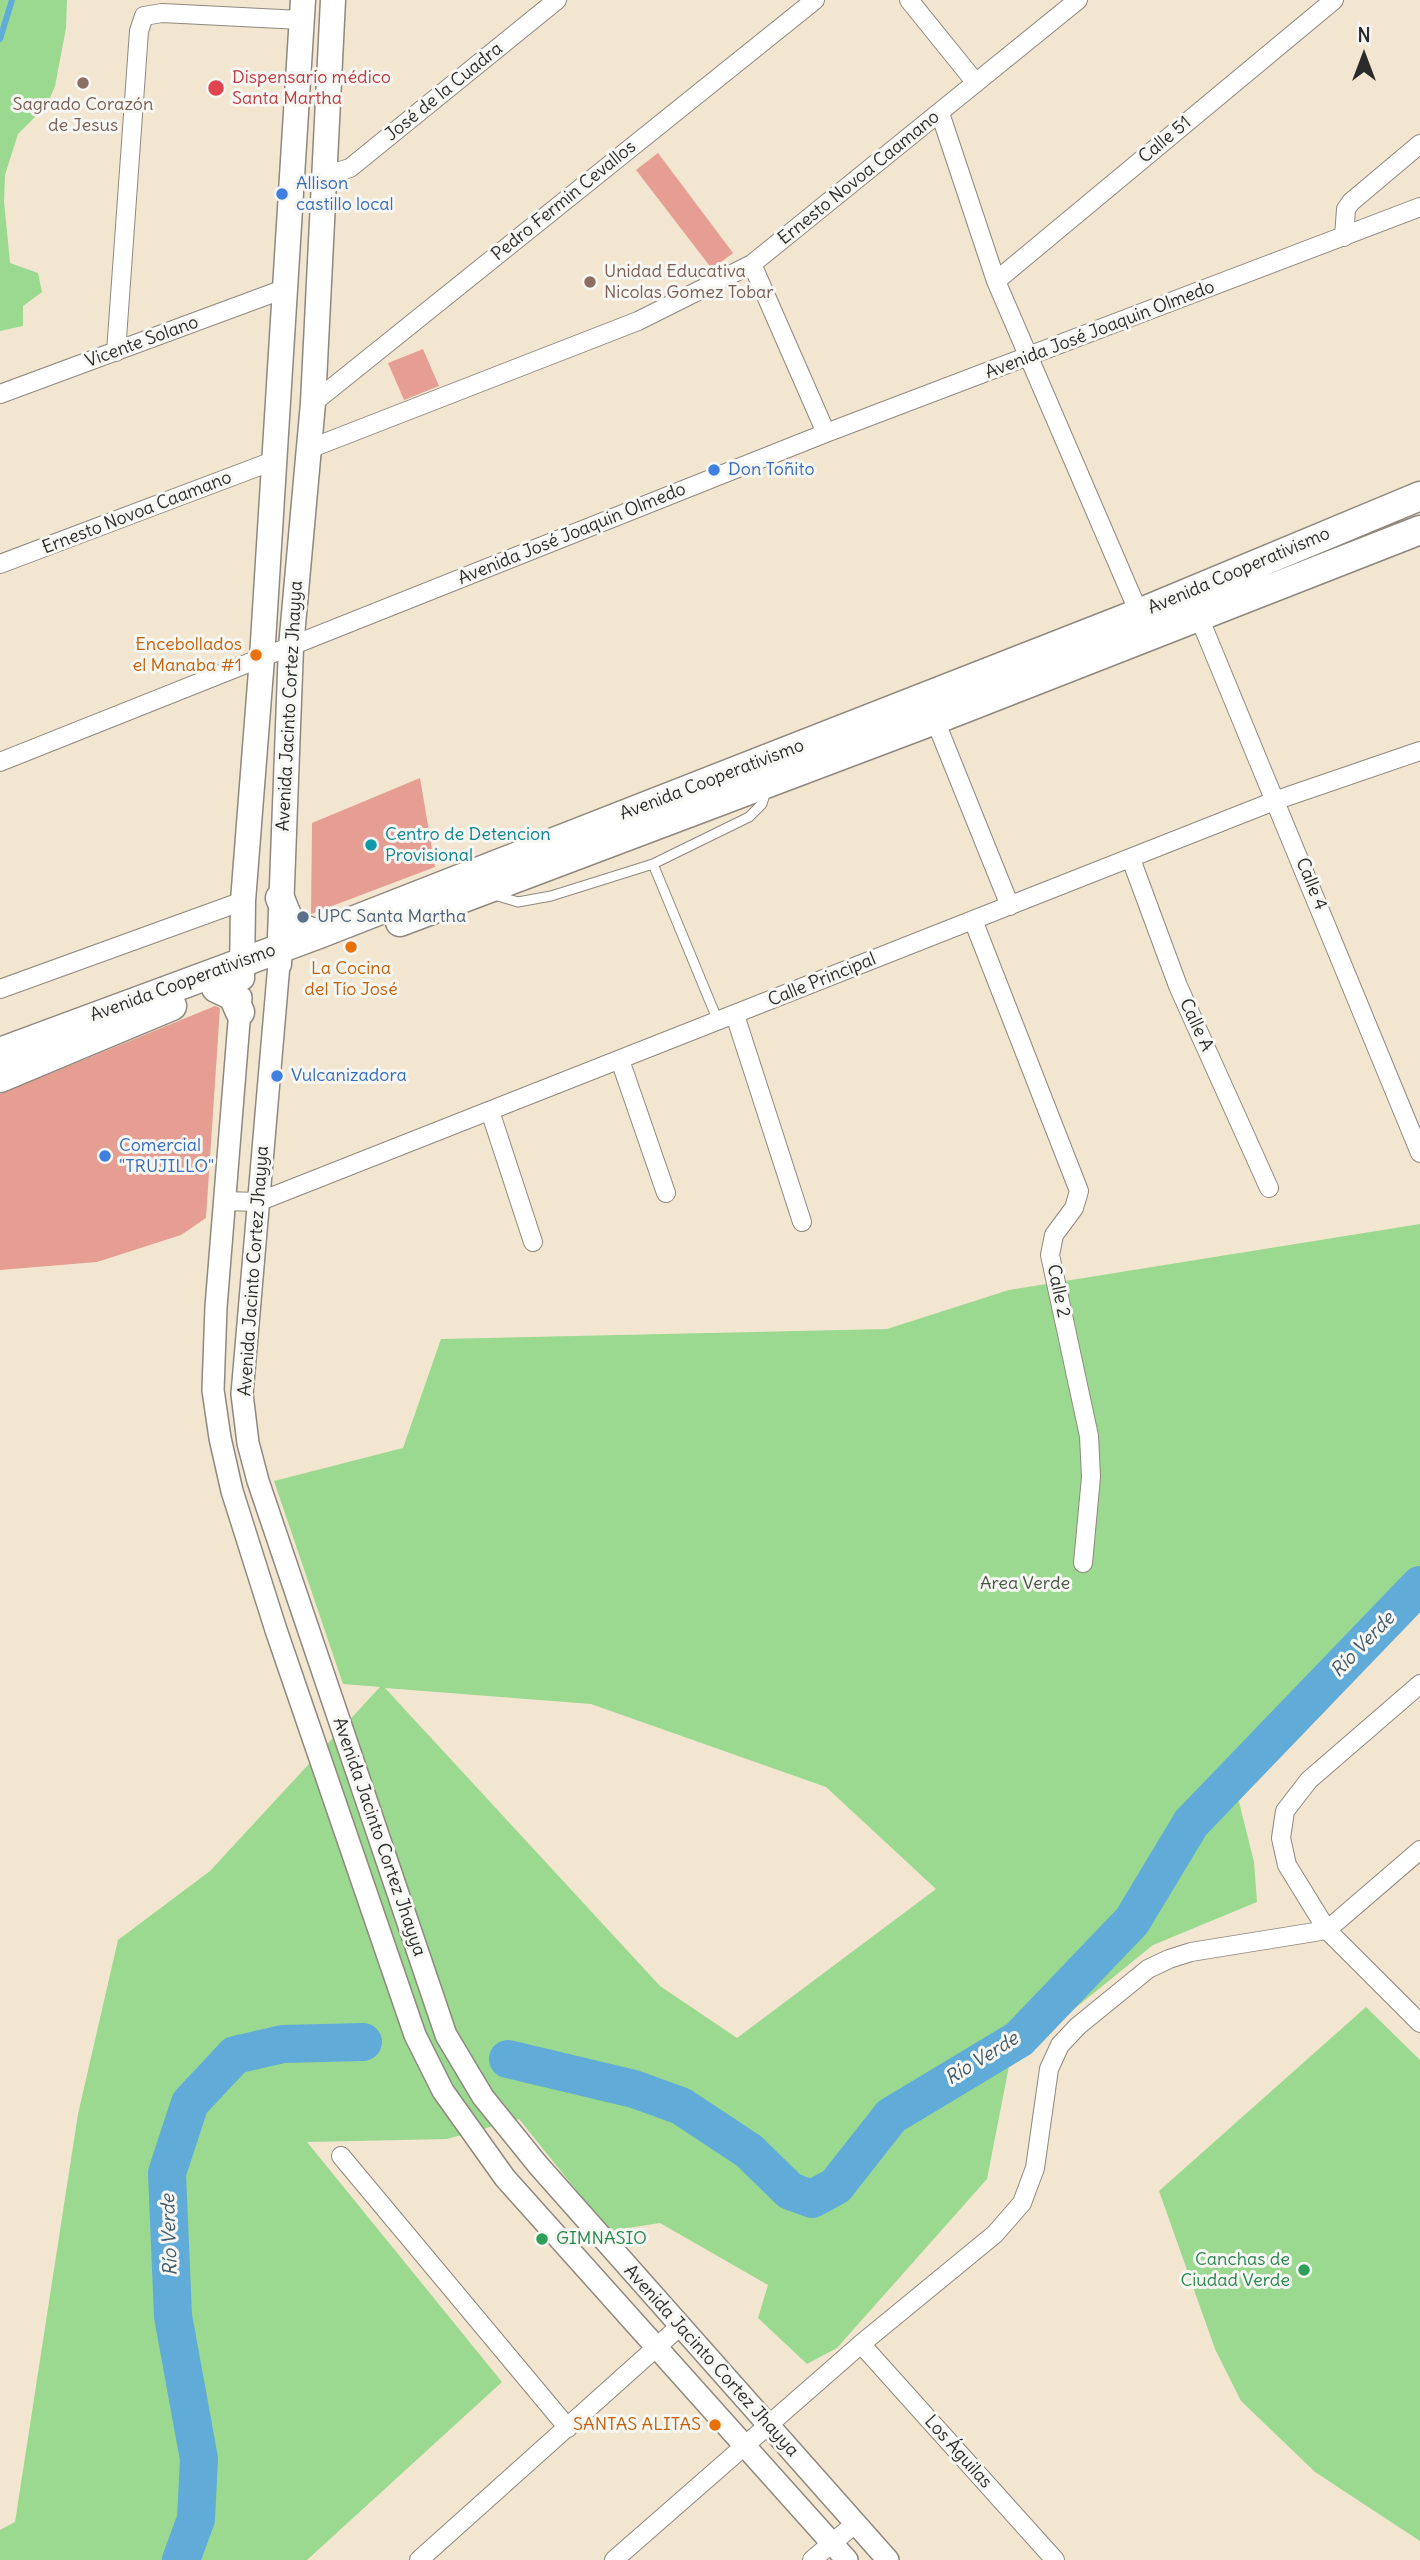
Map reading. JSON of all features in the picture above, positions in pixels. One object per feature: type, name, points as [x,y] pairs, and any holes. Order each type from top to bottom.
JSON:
[{"type":"highway","name":"Avenida Cooperativismo","points":[[280,956],[319,934],[1139,613],[1420,496]]},
{"type":"highway","name":"Avenida Cooperativismo","points":[[0,1052],[280,956],[484,892],[935,720],[1420,530]]},
{"type":"highway","points":[[280,898],[289,920],[299,928],[319,934]]},
{"type":"highway","name":"Avenida Cooperativismo","points":[[0,1078],[216,988],[242,969]]},
{"type":"highway","points":[[216,988],[233,996],[240,1012]]},
{"type":"main road","name":"Avenida Jacinto Cortez Jhayya","points":[[280,956],[291,647],[313,403],[333,0]]},
{"type":"main road","name":"Avenida Jacinto Cortez Jhayya","points":[[242,969],[243,901],[262,658],[302,10]]},
{"type":"street","name":"José de la Cuadra","points":[[326,175],[350,168],[557,0]]},
{"type":"street","name":"Pedro Fermin Cevallos","points":[[313,403],[815,0]]},
{"type":"street","points":[[909,0],[976,83]]},
{"type":"street","name":"Ernesto Novoa Caamano","points":[[309,449],[651,316],[752,264],[1078,0]]},
{"type":"street","name":"Calle 51","points":[[996,281],[1334,0]]},
{"type":"street","points":[[116,352],[139,31],[144,16],[163,13],[302,10]]},
{"type":"street","points":[[940,113],[996,281],[1139,613]]},
{"type":"street","points":[[1343,237],[1346,209],[1351,202],[1420,144]]},
{"type":"street","name":"Avenida José Joaquin Olmedo","points":[[0,762],[826,433],[1420,207]]},
{"type":"street","points":[[752,264],[826,433]]},
{"type":"street","name":"Vicente Solano","points":[[0,394],[284,289]]},
{"type":"street","name":"Ernesto Novoa Caamano","points":[[0,564],[274,461]]},
{"type":"street","name":"Calle 4","points":[[1199,617],[1278,800],[1420,1153]]},
{"type":"street","points":[[935,720],[1010,905]]},
{"type":"street","name":"Calle Principal","points":[[224,1201],[258,1202],[1278,800],[1420,751]]},
{"type":"street","name":"Calle A","points":[[1131,859],[1178,986],[1269,1188]]},
{"type":"street","points":[[0,989],[243,901]]},
{"type":"street","name":"Calle 2","points":[[973,920],[1079,1191],[1074,1208],[1054,1235],[1050,1255],[1089,1436],[1091,1477],[1083,1563]]},
{"type":"street","name":"Avenida Jacinto Cortez Jhayya","points":[[280,956],[242,1394],[248,1443],[262,1494],[446,2035],[483,2097],[503,2122],[679,2327],[888,2560]]},
{"type":"street","name":"Avenida Jacinto Cortez Jhayya","points":[[242,969],[224,1201],[214,1390],[229,1478],[276,1630],[415,2035],[443,2091],[505,2178],[847,2560]]},
{"type":"street","points":[[727,1018],[802,1222]]},
{"type":"street","points":[[620,1060],[666,1193]]},
{"type":"street","points":[[489,1111],[533,1242]]},
{"type":"street","points":[[1420,1684],[1310,1780],[1285,1811],[1281,1838],[1287,1866],[1327,1930],[1420,2023]]},
{"type":"street","points":[[614,2560],[860,2344],[995,2234],[1023,2203],[1035,2168],[1049,2068],[1060,2046],[1078,2026],[1148,1969],[1169,1959],[1191,1952],[1327,1930],[1420,1850]]},
{"type":"street","points":[[341,2157],[568,2428]]},
{"type":"street","points":[[419,2560],[679,2327]]},
{"type":"street","name":"Los Águilas","points":[[860,2344],[1055,2560]]},
{"type":"street","points":[[812,2560],[856,2523]]},
{"type":"lane","points":[[484,892],[518,902],[653,864],[750,817],[762,804],[773,781]]},
{"type":"lane","points":[[653,864],[727,1018]]},
{"type":"green space","points":[[0,0],[67,0],[66,28],[55,86],[47,105],[18,134],[5,175],[4,201],[10,263],[38,273],[42,292],[23,306],[23,326],[0,331]]},
{"type":"green space","name":"Area Verde","points":[[1420,1224],[1420,1610],[1325,1681],[1233,1778],[1254,1862],[1257,1902],[1153,1945],[1010,2061],[987,2179],[837,2348],[807,2364],[758,2318],[768,2285],[660,2223],[609,2231],[519,2119],[447,2139],[307,2142],[502,2382],[307,2560],[0,2560],[0,2530],[15,2522],[78,2114],[118,1940],[210,1871],[380,1687],[343,1684],[274,1481],[403,1448],[441,1339],[887,1329],[1009,1290]],"holes":[[[385,1688],[591,1704],[826,1787],[936,1889],[737,2038],[660,1986]]]},
{"type":"green space","name":"Canchas de Ciudad Verde","points":[[1366,2007],[1420,2060],[1420,2541],[1315,2472],[1241,2401],[1215,2349],[1159,2191]]},
{"type":"building","points":[[658,153],[733,253],[712,269],[636,170]]},
{"type":"building","points":[[423,349],[439,386],[404,400],[388,363]]},
{"type":"building","name":"Centro de Detencion Provisional","points":[[420,778],[435,867],[311,914],[312,823]]},
{"type":"building","name":"Comercial \"TRUJILLO\"","points":[[215,1006],[220,1008],[206,1218],[181,1235],[97,1262],[0,1270],[0,1094]]},
{"type":"waterway","points":[[0,39],[12,0]]},
{"type":"waterway","name":"Río Verde","points":[[508,2059],[634,2089],[681,2106],[749,2151],[790,2191],[812,2199],[836,2186],[891,2116],[1019,2039],[1132,1921],[1191,1823],[1420,1585]]},
{"type":"waterway","name":"Río Verde","points":[[181,2560],[196,2519],[199,2459],[173,2316],[167,2173],[190,2103],[235,2055],[283,2044],[363,2042]]},
{"type":"place","name":"Sagrado Corazón de Jesus","points":[[83,83]]},
{"type":"place","name":"Dispensario médico Santa Martha","points":[[216,88]]},
{"type":"place","name":"Allison castillo local","points":[[282,194]]},
{"type":"place","name":"Unidad Educativa Nicolas Gomez Tobar","points":[[590,282]]},
{"type":"place","name":"Don Toñito","points":[[714,470]]},
{"type":"place","name":"Encebollados el Manaba #1","points":[[256,655]]},
{"type":"place","name":"Centro de Detencion Provisional","points":[[371,845]]},
{"type":"place","name":"UPC Santa Martha","points":[[303,917]]},
{"type":"place","name":"La Cocina del Tío José","points":[[351,947]]},
{"type":"place","name":"Vulcanizadora","points":[[277,1076]]},
{"type":"place","name":"Comercial \"TRUJILLO\"","points":[[105,1156]]},
{"type":"place","name":"GIMNASIO","points":[[542,2239]]},
{"type":"place","name":"Canchas de Ciudad Verde","points":[[1304,2270]]},
{"type":"place","name":"SANTAS ALITAS","points":[[715,2425]]}]
